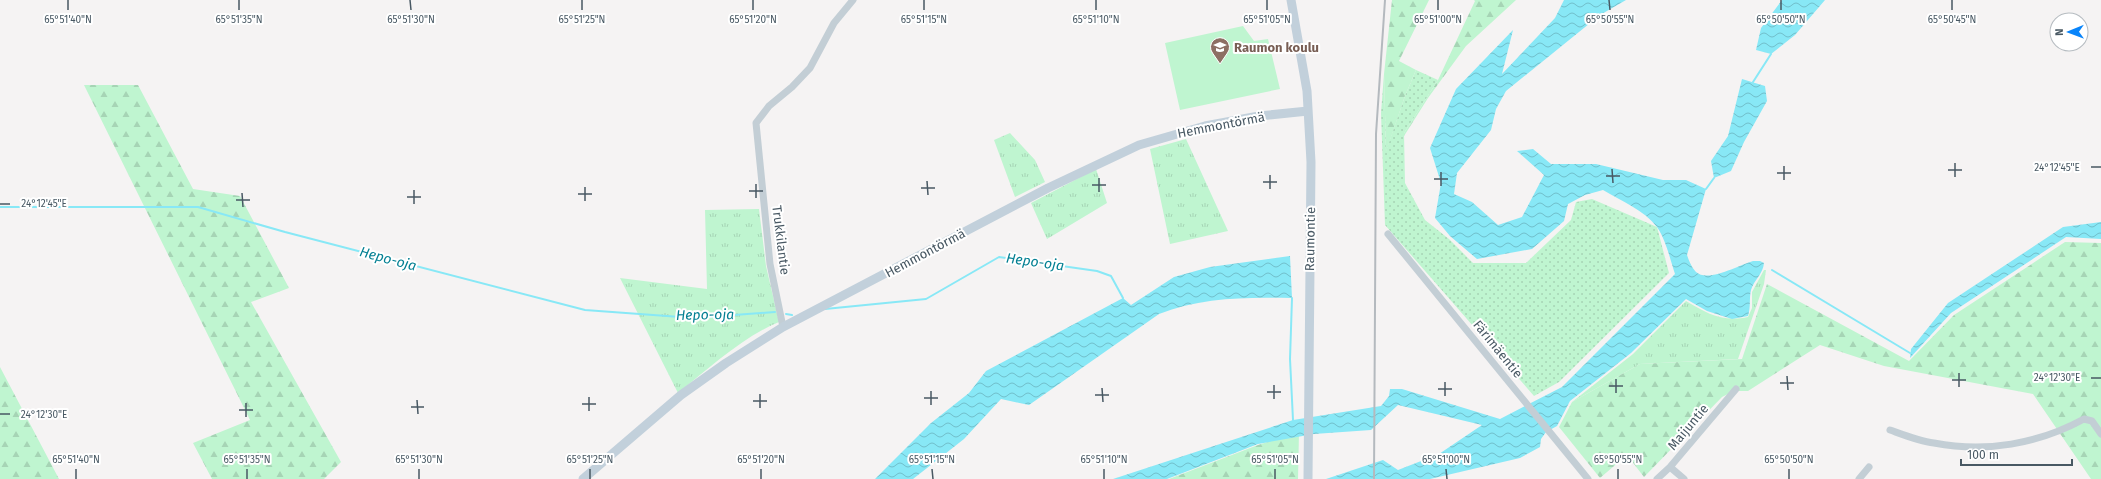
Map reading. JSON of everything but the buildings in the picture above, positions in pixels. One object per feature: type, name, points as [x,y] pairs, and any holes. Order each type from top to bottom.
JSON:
[{"type":"street","name":"Trukkilantie","points":[[783,327],[770,264],[756,123],[769,106],[800,79],[810,68],[834,23],[854,0]]},
{"type":"street","name":"Raumontie","points":[[1291,0],[1307,91],[1311,162],[1308,479]]},
{"type":"street","name":"Hemmontörmä","points":[[583,479],[681,396],[726,363],[783,327],[1048,188],[1138,145],[1205,126],[1259,116],[1308,111]]},
{"type":"street","name":"Färimäentie","points":[[1388,234],[1588,479]]},
{"type":"street","name":"Maijuntie","points":[[1657,479],[1670,467],[1736,390]]},
{"type":"street","points":[[1890,430],[1932,443],[1978,448],[2022,443],[2056,432],[2084,419],[2092,421],[2101,434]]},
{"type":"street","points":[[1670,467],[1684,479]]},
{"type":"street","points":[[1859,479],[1869,467]]},
{"type":"green space","points":[[1392,0],[1429,0],[1399,61],[1416,70],[1405,96],[1386,152],[1384,74]]},
{"type":"green space","points":[[1474,0],[1516,0],[1466,46],[1428,98],[1404,136],[1404,133],[1438,80],[1475,1]]},
{"type":"green space","points":[[1243,26],[1254,41],[1268,39],[1280,89],[1180,110],[1165,43]]},
{"type":"green space","points":[[1416,70],[1438,80],[1404,133],[1405,183],[1425,220],[1449,239],[1473,263],[1526,263],[1571,220],[1576,202],[1592,199],[1657,227],[1669,273],[1559,382],[1534,396],[1385,225],[1381,113],[1384,74],[1386,151],[1405,96]]},
{"type":"green space","points":[[84,85],[138,85],[193,189],[240,196],[289,288],[251,302],[341,462],[324,479],[212,479],[193,443],[250,420]]},
{"type":"green space","points":[[1010,133],[1035,160],[1045,182],[1015,197],[994,140]]},
{"type":"green space","points":[[1186,139],[1228,231],[1170,244],[1150,149]]},
{"type":"green space","points":[[1096,169],[1107,203],[1047,239],[1031,203]]},
{"type":"green space","points":[[759,209],[766,266],[779,322],[740,344],[678,393],[620,278],[707,289],[705,210]]},
{"type":"green space","points":[[2065,242],[2101,243],[2101,479],[2091,479],[2033,394],[1884,366],[1820,345],[1748,391],[1734,391],[1722,397],[1644,477],[1627,455],[1600,478],[1559,427],[1572,402],[1640,364],[1742,359],[1767,284],[1909,361],[1954,315]]},
{"type":"green space","points":[[1764,270],[1766,270],[1764,284],[1738,359],[1640,364],[1572,402],[1633,354],[1686,301],[1701,310],[1723,318],[1748,317],[1752,308],[1752,292]]},
{"type":"green space","points":[[0,367],[59,479],[0,479]]},
{"type":"green space","points":[[1299,432],[1298,479],[1169,479],[1258,445]]},
{"type":"water","points":[[1564,0],[1626,0],[1600,15],[1506,91],[1496,109],[1491,130],[1457,173],[1454,194],[1472,202],[1498,225],[1522,217],[1544,175],[1517,151],[1533,149],[1551,164],[1596,164],[1663,180],[1686,180],[1706,189],[1687,255],[1696,272],[1701,275],[1716,274],[1753,261],[1760,261],[1764,263],[1762,270],[1751,290],[1748,316],[1732,319],[1707,311],[1686,299],[1631,353],[1570,401],[1557,426],[1546,432],[1541,439],[1540,447],[1520,458],[1430,479],[1326,479],[1383,460],[1398,470],[1439,454],[1482,425],[1398,405],[1371,430],[1314,434],[1258,444],[1167,479],[1113,479],[1293,420],[1381,406],[1389,396],[1390,389],[1402,389],[1500,419],[1562,387],[1675,274],[1660,232],[1652,221],[1632,206],[1603,190],[1585,195],[1568,204],[1564,221],[1532,249],[1477,259],[1450,236],[1435,218],[1441,183],[1430,148],[1456,89],[1513,30],[1502,74],[1555,18]]},
{"type":"water","points":[[1782,0],[1825,0],[1795,35],[1771,54],[1756,50],[1761,28]]},
{"type":"water","points":[[1742,79],[1765,86],[1767,101],[1744,142],[1731,171],[1714,178],[1711,161],[1728,136]]},
{"type":"water","points":[[2101,222],[2101,239],[2066,237],[1951,313],[1910,358],[1911,349],[1948,303],[2063,227]]},
{"type":"water","points":[[1290,256],[1292,298],[1242,298],[1208,301],[1175,308],[1159,314],[1029,405],[1001,399],[964,439],[913,479],[875,479],[931,423],[969,393],[986,371],[1123,298],[1131,305],[1174,277],[1210,267]]},
{"type":"waterway","points":[[1753,82],[1771,54]]},
{"type":"waterway","points":[[1706,189],[1714,178]]},
{"type":"waterway","name":"Hepo-oja","points":[[0,207],[198,207],[285,232],[585,310],[694,318],[775,312]]},
{"type":"waterway","name":"Hepo-oja","points":[[825,309],[926,299],[999,257],[1097,271],[1111,276],[1123,298]]},
{"type":"waterway","points":[[1772,270],[1910,353]]},
{"type":"waterway","points":[[1292,298],[1290,359],[1293,420]]},
{"type":"waterway","name":"Hepo-oja","points":[[786,314],[792,315]]},
{"type":"railway","points":[[1374,479],[1376,134],[1385,0]]},
{"type":"place","name":"Raumon koulu","points":[[1220,64]]}]
